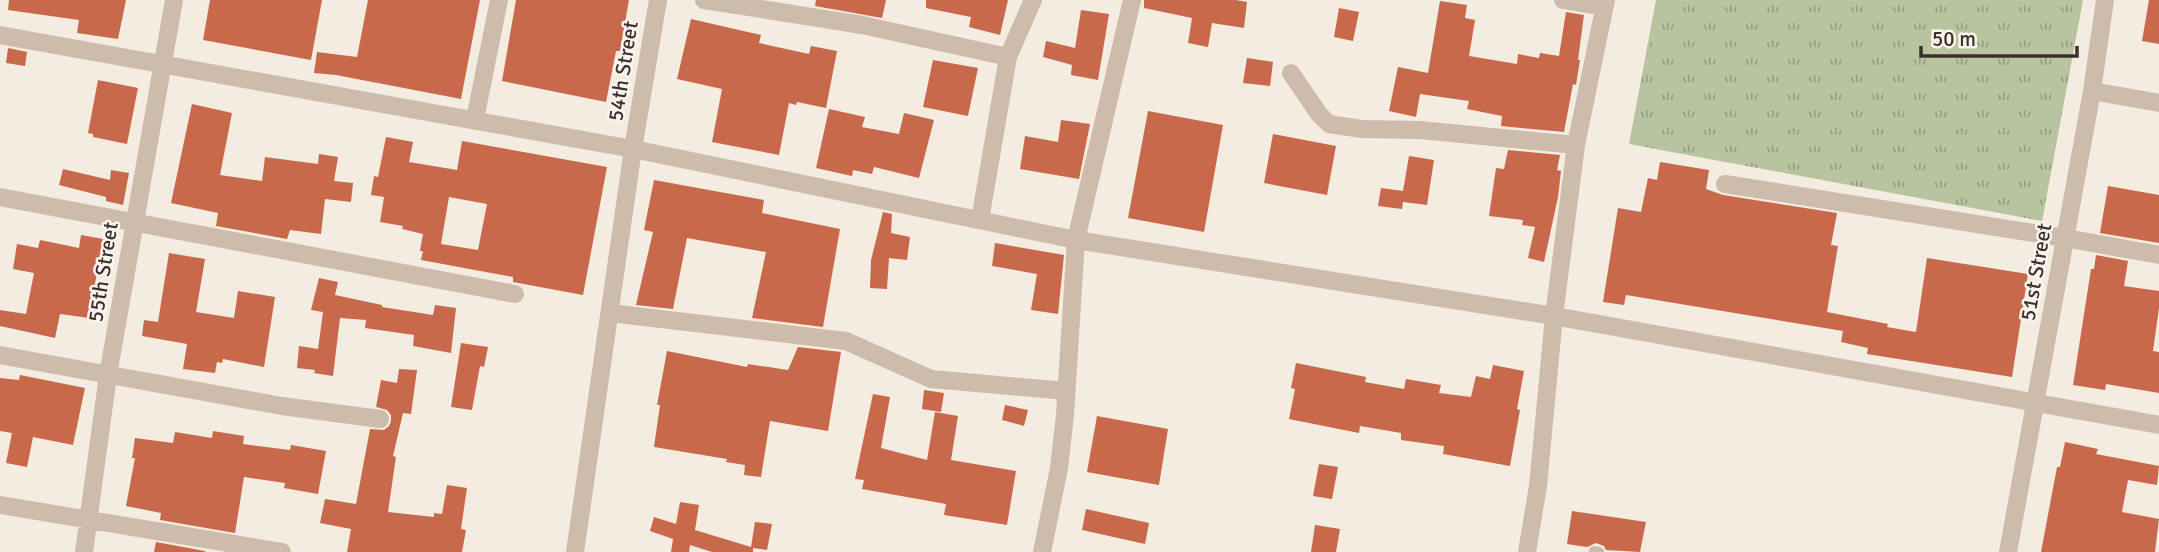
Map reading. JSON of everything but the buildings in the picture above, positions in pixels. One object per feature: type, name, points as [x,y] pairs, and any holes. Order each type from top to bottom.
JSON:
[{"type":"street","name":"55th Street","points":[[84,552],[108,375],[174,0]]},
{"type":"street","points":[[475,119],[499,0]]},
{"type":"street","name":"54th Street","points":[[575,552],[633,149],[658,0]]},
{"type":"street","points":[[704,0],[862,25],[1008,58]]},
{"type":"street","points":[[980,220],[1008,58],[1033,0]]},
{"type":"street","points":[[1042,552],[1059,468],[1076,240],[1132,0]]},
{"type":"street","points":[[1527,552],[1538,486],[1554,316],[1576,145],[1605,4],[1563,0]]},
{"type":"street","name":"51st Street","points":[[2008,552],[2092,91],[2105,0]]},
{"type":"street","points":[[0,35],[633,149],[1076,240],[1554,316],[2159,425]]},
{"type":"street","points":[[1291,73],[1329,124],[1362,129],[1420,130],[1576,145]]},
{"type":"street","points":[[2092,91],[2159,103]]},
{"type":"street","points":[[1724,184],[2065,237],[2159,255]]},
{"type":"street","points":[[0,197],[514,294]]},
{"type":"street","points":[[610,313],[846,341],[931,379],[1066,391]]},
{"type":"street","points":[[0,355],[282,406],[380,419]]},
{"type":"street","points":[[0,505],[282,552]]},
{"type":"green space","points":[[1656,0],[2083,0],[2042,221],[1629,144]]}]
